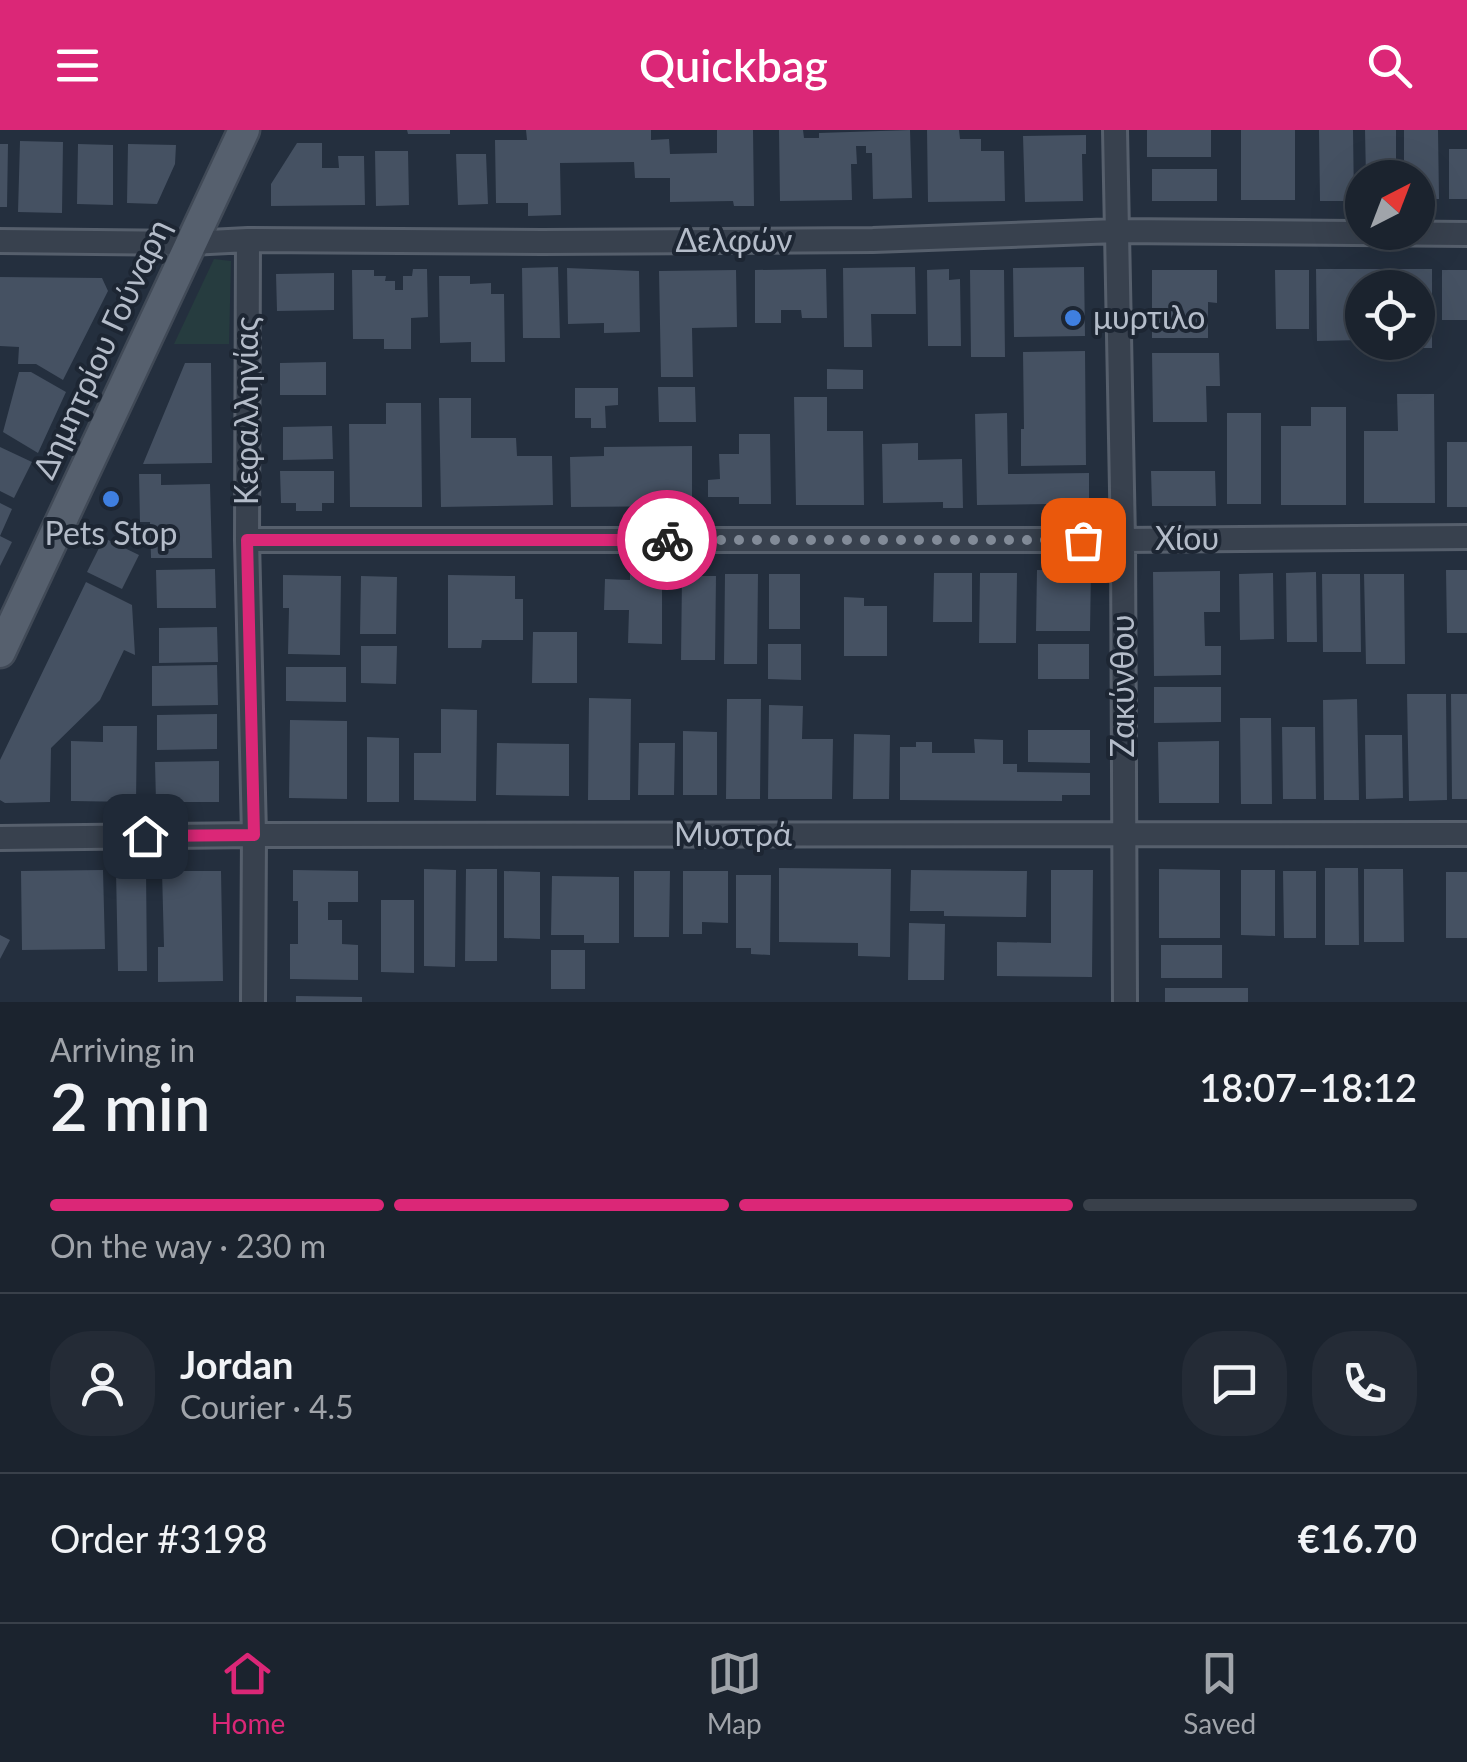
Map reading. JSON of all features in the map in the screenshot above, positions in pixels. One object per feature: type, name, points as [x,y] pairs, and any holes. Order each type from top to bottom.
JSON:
[{"type":"main road","name":"Δημητρίου Γούναρη","points":[[0,652],[244,130]]},
{"type":"street","name":"Ζακύνθου","points":[[1116,130],[1126,1002]]},
{"type":"street","name":"Δελφών","points":[[0,241],[873,240],[1117,231],[1467,234]]},
{"type":"street","name":"Κεφαλληνίας","points":[[248,240],[253,1002]]},
{"type":"street","name":"Χίου","points":[[247,540],[1467,537]]},
{"type":"street","name":"Μυστρά","points":[[0,838],[1467,834]]},
{"type":"green space","points":[[214,259],[231,261],[229,344],[174,344]]},
{"type":"building","points":[[407,130],[450,130],[450,134],[408,134]]},
{"type":"building","points":[[526,130],[651,130],[651,140],[669,139],[670,154],[717,153],[717,130],[753,130],[754,206],[734,206],[733,201],[670,202],[670,178],[635,178],[634,162],[560,163],[561,215],[528,216],[528,203],[496,203],[495,140],[527,140]]},
{"type":"building","points":[[779,130],[803,130],[804,138],[819,138],[819,133],[910,130],[912,198],[873,199],[872,153],[866,153],[866,146],[856,146],[857,164],[851,164],[852,200],[780,201]]},
{"type":"building","points":[[927,130],[959,130],[960,139],[981,139],[981,151],[1004,151],[1005,201],[928,202]]},
{"type":"building","points":[[1147,130],[1211,130],[1211,157],[1147,157]]},
{"type":"building","points":[[1241,130],[1295,130],[1295,200],[1241,200]]},
{"type":"building","points":[[1319,130],[1353,130],[1353,160],[1345,160],[1345,201],[1320,201]]},
{"type":"building","points":[[1365,130],[1396,130],[1396,160],[1366,160]]},
{"type":"building","points":[[1404,130],[1438,130],[1439,199],[1435,199],[1435,160],[1404,160]]},
{"type":"building","points":[[1086,135],[1086,154],[1082,154],[1083,201],[1025,202],[1023,136]]},
{"type":"building","points":[[20,141],[63,142],[62,213],[18,212]]},
{"type":"building","points":[[297,143],[322,143],[322,168],[339,168],[338,156],[364,156],[365,205],[271,206],[271,184]]},
{"type":"building","points":[[0,144],[8,144],[7,207],[0,207]]},
{"type":"building","points":[[78,144],[113,145],[113,205],[77,204]]},
{"type":"building","points":[[128,144],[176,145],[175,164],[157,204],[127,203]]},
{"type":"building","points":[[1449,149],[1467,149],[1467,199],[1449,199]]},
{"type":"building","points":[[375,151],[408,151],[409,205],[376,206]]},
{"type":"building","points":[[456,154],[486,154],[488,204],[458,205]]},
{"type":"building","points":[[1152,169],[1217,169],[1217,201],[1152,201]]},
{"type":"building","points":[[558,267],[560,338],[523,338],[522,268]]},
{"type":"building","points":[[915,267],[916,314],[871,314],[872,347],[844,347],[843,268]]},
{"type":"building","points":[[1084,267],[1085,336],[1014,337],[1013,268]]},
{"type":"building","points":[[567,268],[639,271],[640,332],[604,333],[604,323],[568,324]]},
{"type":"building","points":[[413,269],[427,269],[428,317],[411,318],[411,349],[384,349],[384,339],[353,339],[352,270],[374,270],[374,276],[386,276],[385,281],[395,281],[395,290],[403,290],[403,276],[412,276]]},
{"type":"building","points":[[826,269],[827,318],[802,318],[801,310],[781,310],[781,323],[755,323],[755,270]]},
{"type":"building","points":[[949,269],[949,280],[960,279],[961,346],[928,346],[927,270]]},
{"type":"building","points":[[1316,269],[1432,269],[1345,270],[1345,340],[1317,341]]},
{"type":"building","points":[[736,270],[737,327],[692,328],[693,377],[661,377],[659,271]]},
{"type":"building","points":[[970,270],[1004,270],[1005,357],[971,357]]},
{"type":"building","points":[[1152,270],[1217,270],[1217,303],[1208,302],[1208,338],[1152,338]]},
{"type":"building","points":[[1275,270],[1309,270],[1309,329],[1276,329]]},
{"type":"building","points":[[1442,270],[1467,270],[1467,320],[1442,320]]},
{"type":"building","points":[[334,273],[334,310],[277,311],[276,274]]},
{"type":"building","points":[[439,276],[470,276],[470,284],[491,283],[491,294],[504,294],[505,362],[471,362],[471,342],[440,343]]},
{"type":"building","points":[[0,277],[102,278],[108,291],[63,380],[36,364],[18,364],[19,347],[0,346]]},
{"type":"building","points":[[1085,351],[1086,465],[1021,466],[1023,352]]},
{"type":"building","points":[[1152,353],[1219,353],[1220,386],[1206,386],[1207,422],[1153,422]]},
{"type":"building","points":[[326,362],[326,395],[280,395],[280,363]]},
{"type":"building","points":[[185,363],[211,363],[212,463],[143,464]]},
{"type":"building","points":[[827,369],[863,370],[863,389],[827,389]]},
{"type":"building","points":[[19,372],[31,372],[66,392],[38,453],[3,432]]},
{"type":"building","points":[[658,387],[695,387],[696,422],[659,422]]},
{"type":"building","points":[[575,388],[618,388],[618,405],[605,406],[606,428],[591,428],[591,418],[575,418]]},
{"type":"building","points":[[1397,394],[1434,394],[1435,503],[1364,503],[1364,431],[1398,431]]},
{"type":"building","points":[[794,397],[827,397],[827,431],[863,431],[864,505],[796,505]]},
{"type":"building","points":[[439,398],[471,398],[471,438],[516,438],[517,456],[552,456],[553,505],[441,507]]},
{"type":"building","points":[[386,403],[421,403],[422,507],[350,507],[349,424],[386,424]]},
{"type":"building","points":[[1311,407],[1346,407],[1346,505],[1281,505],[1281,426],[1311,426]]},
{"type":"building","points":[[1007,413],[1008,474],[1089,473],[1089,507],[977,505],[975,414]]},
{"type":"building","points":[[1227,413],[1261,413],[1261,504],[1227,504]]},
{"type":"building","points":[[332,426],[333,459],[283,460],[283,427]]},
{"type":"building","points":[[739,434],[770,434],[771,504],[739,504],[739,497],[708,497],[708,480],[720,479],[719,454],[739,454]]},
{"type":"building","points":[[1447,442],[1467,442],[1467,507],[1447,507]]},
{"type":"building","points":[[918,443],[918,460],[962,459],[963,508],[943,508],[943,502],[883,503],[882,444]]},
{"type":"building","points":[[692,446],[692,506],[571,507],[570,457],[604,456],[604,447]]},
{"type":"building","points":[[0,447],[32,462],[14,498],[0,491]]},
{"type":"building","points":[[280,471],[334,471],[334,503],[322,503],[322,511],[296,511],[296,503],[281,503]]},
{"type":"building","points":[[1151,471],[1215,471],[1216,506],[1152,506]]},
{"type":"building","points":[[139,474],[161,474],[161,485],[210,484],[212,558],[151,558],[150,522],[140,522]]},
{"type":"building","points":[[0,503],[12,509],[0,536]]},
{"type":"building","points":[[0,536],[12,542],[0,566]]},
{"type":"building","points":[[104,538],[139,555],[122,589],[87,572]]},
{"type":"building","points":[[215,569],[216,608],[157,608],[156,570]]},
{"type":"building","points":[[1037,570],[1091,571],[1090,631],[1036,631]]},
{"type":"building","points":[[1446,570],[1467,570],[1467,633],[1447,633]]},
{"type":"building","points":[[630,571],[662,572],[662,644],[628,643],[629,610],[604,610],[605,579],[630,580]]},
{"type":"building","points":[[1220,571],[1220,612],[1204,612],[1205,646],[1221,646],[1221,675],[1154,676],[1153,572]]},
{"type":"building","points":[[1316,572],[1317,642],[1287,642],[1286,573]]},
{"type":"building","points":[[934,573],[972,573],[972,622],[933,622]]},
{"type":"building","points":[[980,573],[1017,573],[1016,643],[979,643]]},
{"type":"building","points":[[1273,573],[1274,639],[1240,640],[1239,574]]},
{"type":"building","points":[[725,574],[758,574],[757,664],[724,664]]},
{"type":"building","points":[[769,574],[800,574],[800,629],[769,629]]},
{"type":"building","points":[[1322,574],[1360,574],[1361,652],[1323,652]]},
{"type":"building","points":[[1364,574],[1404,574],[1405,664],[1366,664]]},
{"type":"building","points":[[283,575],[341,576],[340,655],[288,654],[289,608],[283,608]]},
{"type":"building","points":[[448,575],[515,576],[515,599],[523,599],[523,640],[482,640],[481,648],[448,648]]},
{"type":"building","points":[[361,576],[397,577],[396,634],[360,634]]},
{"type":"building","points":[[682,576],[716,576],[715,660],[681,660]]},
{"type":"building","points":[[86,582],[132,605],[135,655],[124,650],[100,700],[51,748],[50,802],[5,803],[0,800],[0,760]]},
{"type":"building","points":[[844,597],[864,598],[864,606],[887,606],[887,656],[844,656]]},
{"type":"building","points":[[217,627],[218,662],[159,663],[159,628]]},
{"type":"building","points":[[533,632],[577,632],[577,683],[532,683]]},
{"type":"building","points":[[768,644],[801,644],[801,680],[768,679]]},
{"type":"building","points":[[1038,644],[1089,644],[1089,679],[1038,679]]},
{"type":"building","points":[[361,646],[397,646],[396,684],[361,683]]},
{"type":"building","points":[[217,665],[218,705],[152,706],[152,666]]},
{"type":"building","points":[[286,667],[346,667],[346,702],[286,701]]},
{"type":"building","points":[[1154,687],[1221,687],[1221,722],[1154,723]]},
{"type":"building","points":[[1407,694],[1446,694],[1447,800],[1409,801]]},
{"type":"building","points":[[1451,694],[1467,694],[1467,799],[1452,799]]},
{"type":"building","points":[[589,698],[631,699],[630,800],[588,800]]},
{"type":"building","points":[[727,699],[761,699],[760,799],[726,799]]},
{"type":"building","points":[[1357,699],[1359,800],[1324,800],[1323,700]]},
{"type":"building","points":[[769,705],[803,706],[802,739],[833,739],[832,799],[768,799]]},
{"type":"building","points":[[441,709],[477,710],[476,801],[414,800],[414,753],[441,753]]},
{"type":"building","points":[[217,714],[217,749],[157,750],[157,715]]},
{"type":"building","points":[[1240,718],[1271,718],[1272,804],[1241,804]]},
{"type":"building","points":[[290,720],[347,721],[347,799],[289,798]]},
{"type":"building","points":[[103,726],[137,726],[136,802],[71,801],[71,741],[103,742]]},
{"type":"building","points":[[1282,727],[1315,727],[1316,799],[1283,799]]},
{"type":"building","points":[[1028,730],[1090,730],[1090,763],[1028,762]]},
{"type":"building","points":[[683,731],[717,732],[717,795],[683,795]]},
{"type":"building","points":[[854,734],[890,735],[889,799],[853,799]]},
{"type":"building","points":[[1365,735],[1402,735],[1403,798],[1366,799]]},
{"type":"building","points":[[367,737],[399,738],[399,802],[367,802]]},
{"type":"building","points":[[974,739],[1003,740],[1003,764],[1017,764],[1017,772],[1090,773],[1090,795],[1062,795],[1062,801],[900,800],[900,747],[932,742],[932,753],[975,753]]},
{"type":"building","points":[[1219,741],[1219,803],[1159,803],[1158,742]]},
{"type":"building","points":[[497,743],[569,744],[569,796],[496,795]]},
{"type":"building","points":[[639,743],[675,743],[674,795],[638,795]]},
{"type":"building","points":[[219,761],[219,802],[156,802],[155,762]]},
{"type":"building","points":[[779,868],[891,869],[890,957],[858,956],[858,943],[779,942]]},
{"type":"building","points":[[1325,868],[1358,868],[1359,945],[1325,945]]},
{"type":"building","points":[[146,869],[147,971],[118,971],[116,870]]},
{"type":"building","points":[[424,869],[456,870],[455,967],[424,966]]},
{"type":"building","points":[[466,869],[497,869],[497,961],[465,961]]},
{"type":"building","points":[[1159,869],[1220,870],[1220,938],[1159,938]]},
{"type":"building","points":[[1364,869],[1403,869],[1404,942],[1364,942]]},
{"type":"building","points":[[103,870],[105,949],[22,950],[21,871]]},
{"type":"building","points":[[293,870],[358,871],[358,902],[328,902],[328,920],[342,920],[342,944],[358,945],[358,980],[290,979],[290,944],[298,944]]},
{"type":"building","points":[[911,870],[1027,871],[1026,917],[944,916],[944,911],[910,911]]},
{"type":"building","points":[[1051,870],[1093,870],[1092,977],[997,976],[997,942],[1051,943]]},
{"type":"building","points":[[1241,870],[1275,870],[1275,936],[1241,935]]},
{"type":"building","points":[[162,871],[221,871],[223,981],[158,982],[158,947],[164,947]]},
{"type":"building","points":[[504,871],[540,872],[540,939],[504,938]]},
{"type":"building","points":[[634,871],[670,871],[669,937],[634,937]]},
{"type":"building","points":[[683,871],[728,871],[728,923],[702,922],[702,934],[683,934]]},
{"type":"building","points":[[1283,871],[1316,871],[1316,938],[1284,938]]},
{"type":"building","points":[[1446,872],[1467,872],[1467,938],[1446,938]]},
{"type":"building","points":[[736,875],[771,875],[770,955],[751,954],[751,948],[736,948]]},
{"type":"building","points":[[552,876],[619,877],[619,943],[584,943],[584,935],[551,935]]},
{"type":"building","points":[[381,900],[414,900],[414,973],[381,972]]},
{"type":"building","points":[[909,923],[945,924],[944,980],[908,980]]},
{"type":"building","points":[[0,935],[10,940],[0,959]]},
{"type":"building","points":[[1161,945],[1222,945],[1222,978],[1161,978]]},
{"type":"building","points":[[551,950],[585,950],[585,989],[551,989]]},
{"type":"building","points":[[1165,988],[1248,988],[1248,1002],[1165,1002]]},
{"type":"building","points":[[296,996],[362,997],[362,1002],[296,1002]]},
{"type":"way so far","points":[[667,540],[1083,540]]},
{"type":"place","name":"μυρτιλο","points":[[1073,318]]},
{"type":"place","name":"Pets Stop","points":[[111,499]]},
{"type":"route","points":[[145,836],[254,835],[247,540],[667,540]]}]
